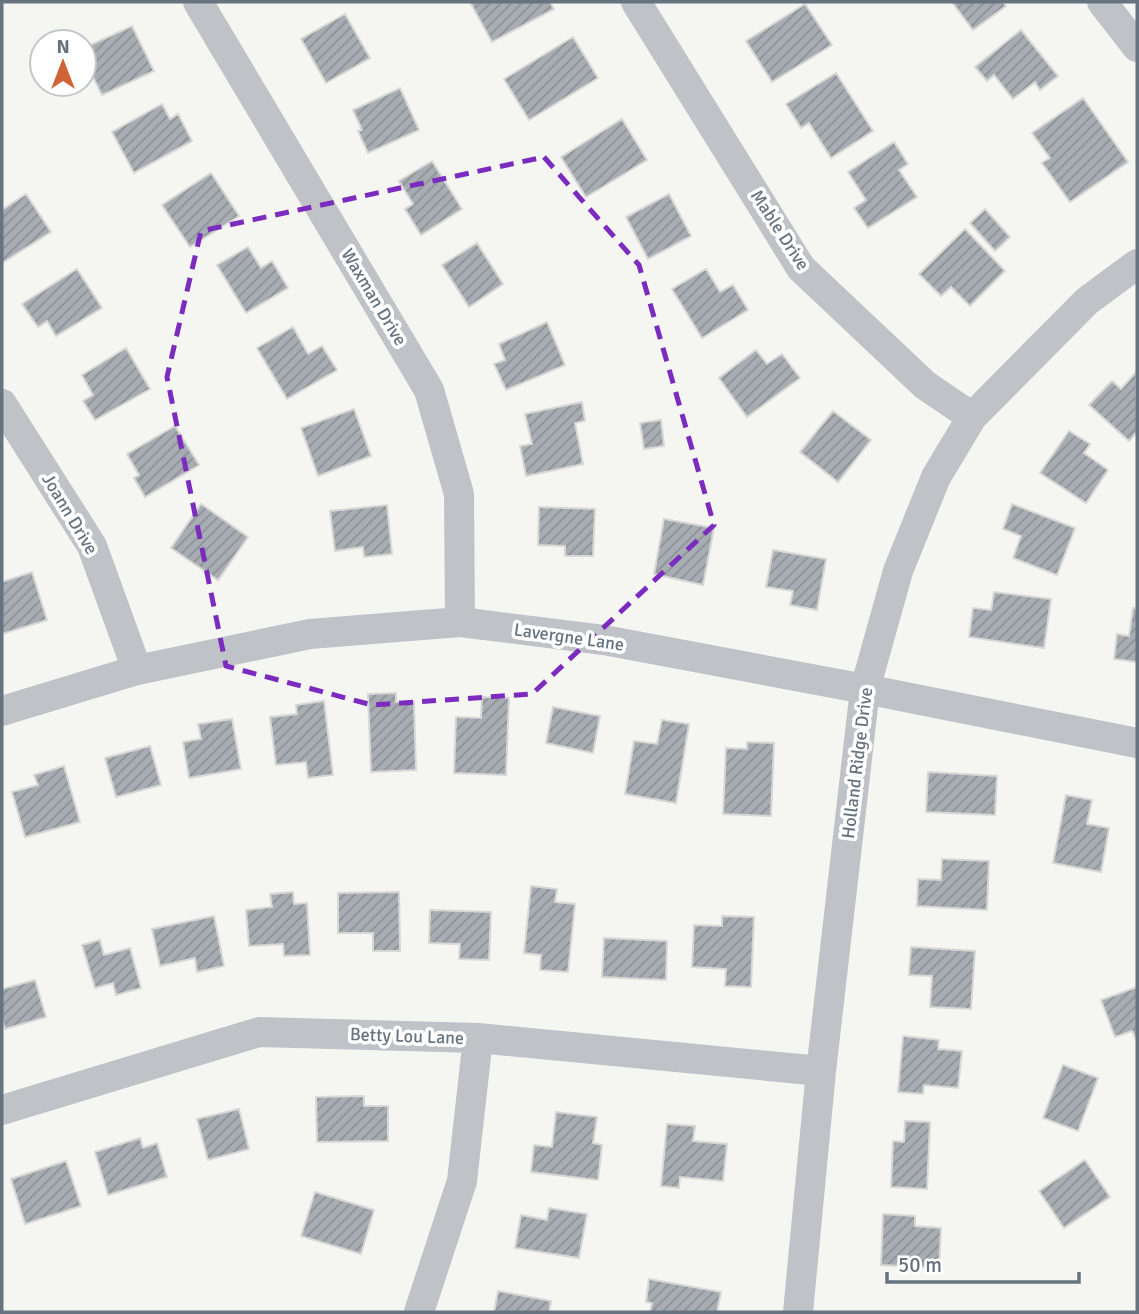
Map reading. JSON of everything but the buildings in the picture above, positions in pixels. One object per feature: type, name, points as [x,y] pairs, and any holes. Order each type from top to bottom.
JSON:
[{"type":"street","name":"Waxman Drive","points":[[198,2],[429,390],[459,494],[460,622]]},
{"type":"street","name":"Mable Drive","points":[[636,2],[801,268],[925,385],[972,417]]},
{"type":"street","points":[[1102,2],[1137,47]]},
{"type":"street","name":"Holland Ridge Drive","points":[[798,1312],[821,1071],[865,689],[898,572],[936,477],[972,417],[1087,301],[1137,264]]},
{"type":"street","name":"Joann Drive","points":[[2,404],[92,546],[137,670]]},
{"type":"street","name":"Lavergne Lane","points":[[2,711],[137,670],[310,634],[460,622],[604,640],[1137,743]]},
{"type":"street","name":"Betty Lou Lane","points":[[2,1110],[259,1032],[478,1038],[821,1071]]},
{"type":"street","points":[[419,1312],[462,1181],[478,1038]]},
{"type":"highlighted area","points":[[544,157],[639,265],[714,525],[532,694],[372,705],[226,666],[167,377],[201,231]]}]
